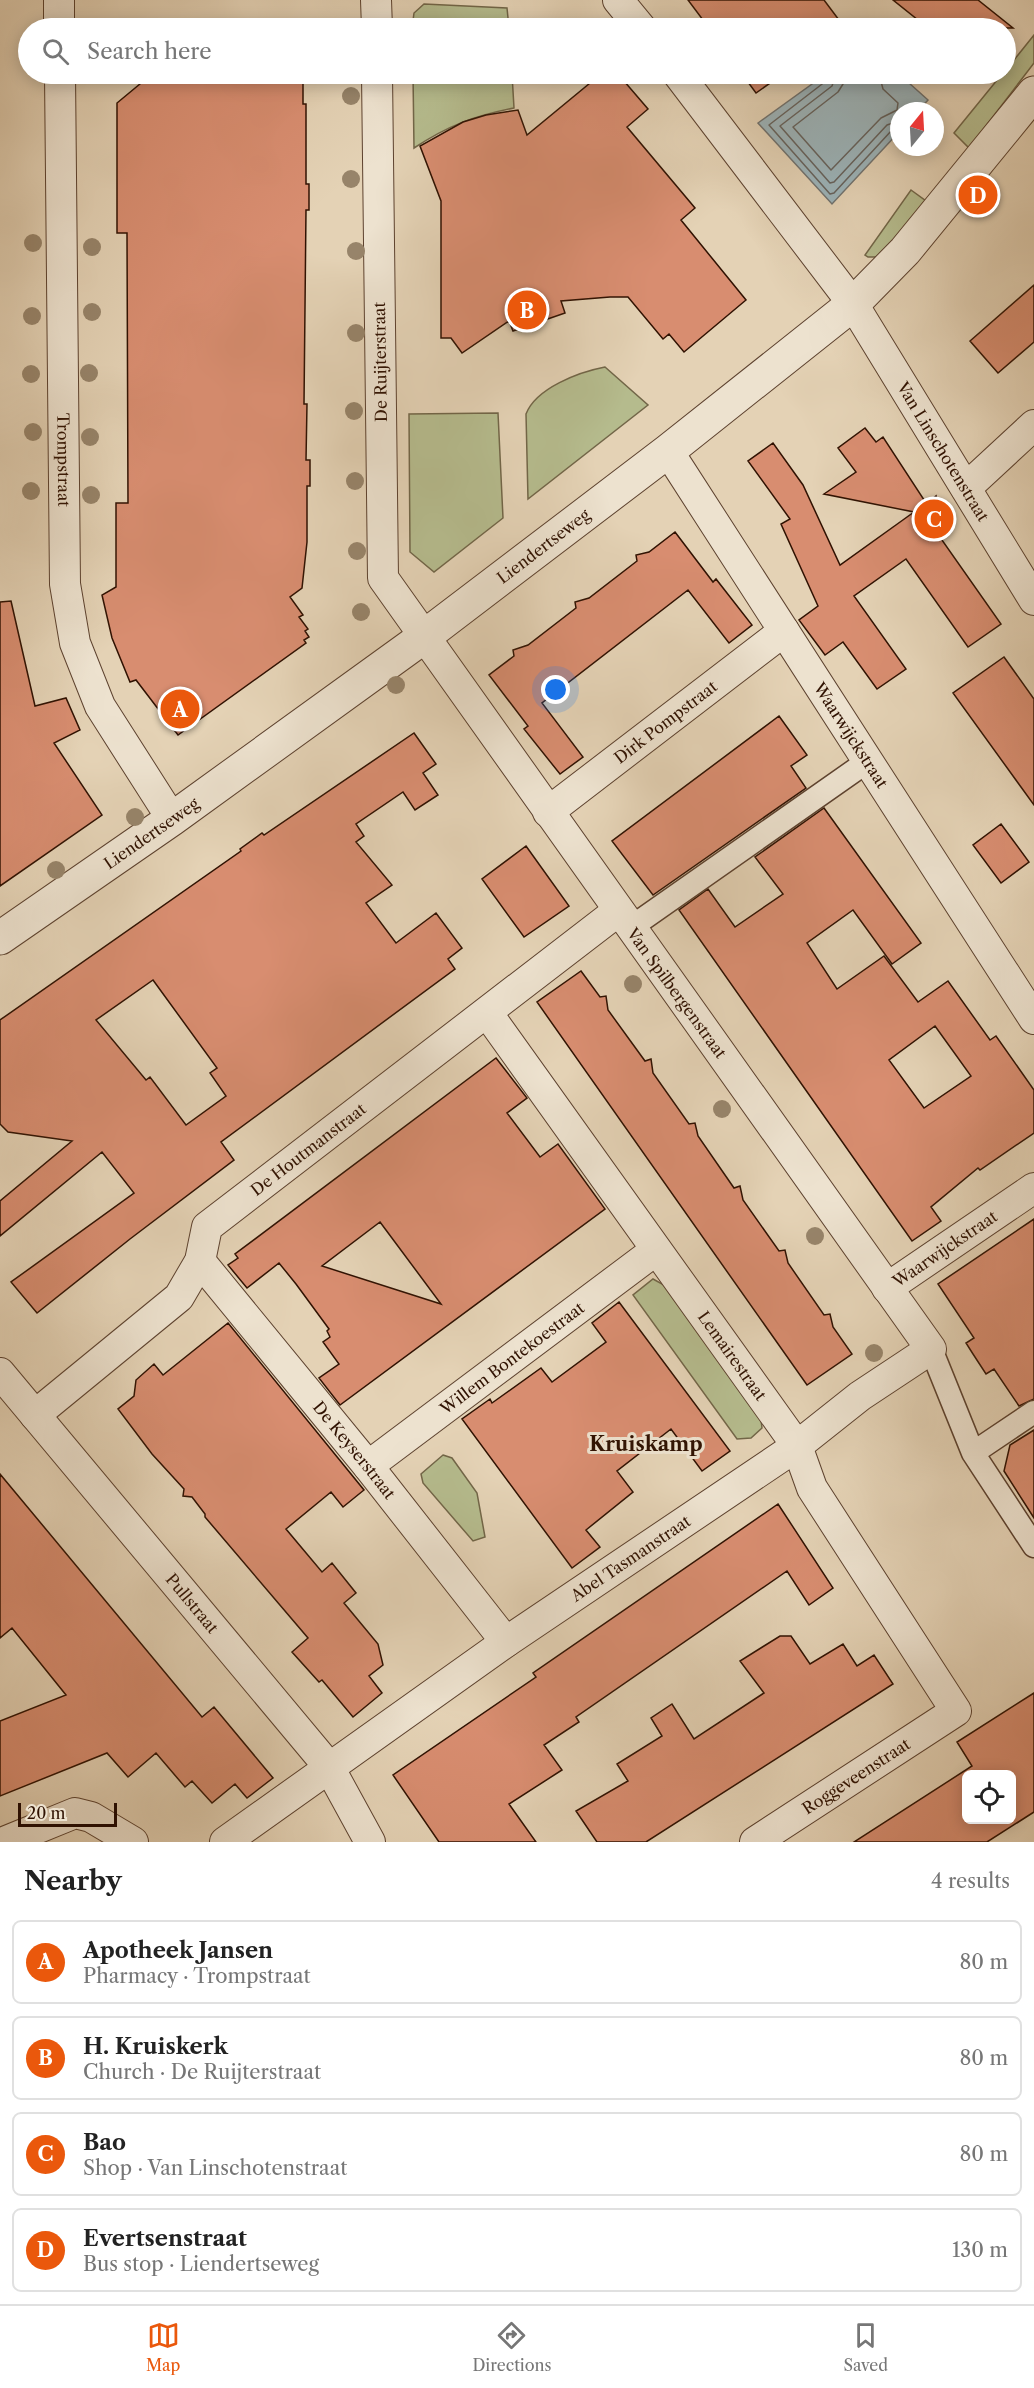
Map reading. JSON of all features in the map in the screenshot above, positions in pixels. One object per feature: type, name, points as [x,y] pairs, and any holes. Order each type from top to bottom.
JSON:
[{"type":"street","points":[[59,0],[59,18]]},
{"type":"street","points":[[376,0],[377,18]]},
{"type":"street","points":[[618,0],[633,18]]},
{"type":"street","name":"Trompstraat","points":[[60,84],[62,501],[66,591],[75,643],[100,706],[172,819]]},
{"type":"street","name":"De Ruijterstraat","points":[[377,84],[383,578],[424,636]]},
{"type":"street","name":"Van Linschotenstraat","points":[[686,84],[853,304],[1034,600]]},
{"type":"street","name":"Liendertseweg","points":[[0,938],[172,819],[424,636],[668,451],[853,304],[905,251],[1034,93]]},
{"type":"street","points":[[966,488],[1034,425]]},
{"type":"street","name":"Waarwijckstraat","points":[[668,451],[1034,1019]]},
{"type":"street","name":"Dirk Pompstraat","points":[[548,812],[784,631]]},
{"type":"street","name":"Van Spilbergenstraat","points":[[424,636],[624,920],[931,1348]]},
{"type":"street","points":[[624,920],[868,761]]},
{"type":"street","name":"De Houtmanstraat","points":[[35,1415],[179,1297],[200,1262],[207,1227],[488,1014],[624,920]]},
{"type":"street","name":"Lemairestraat","points":[[488,1014],[796,1446],[812,1488],[956,1711]]},
{"type":"street","name":"Waarwijckstraat","points":[[887,1288],[1034,1188]]},
{"type":"street","name":"Willem Bontekoestraat","points":[[368,1466],[656,1250]]},
{"type":"street","name":"De Keyserstraat","points":[[200,1262],[368,1466],[506,1642]]},
{"type":"street","points":[[931,1348],[973,1453],[1034,1546]]},
{"type":"street","name":"Abel Tasmanstraat","points":[[225,1842],[506,1642],[796,1446],[860,1396],[931,1348]]},
{"type":"street","name":"Pullstraat","points":[[0,1373],[329,1767],[370,1842]]},
{"type":"street","points":[[973,1453],[1034,1412]]},
{"type":"street","name":"Roggeveenstraat","points":[[755,1842],[956,1711]]},
{"type":"street","points":[[4,1842],[75,1813],[91,1817],[133,1842]]},
{"type":"green space","points":[[424,4],[507,8],[508,18],[413,18],[414,13]]},
{"type":"green space","points":[[1034,35],[1034,63],[969,148],[954,133],[994,84],[1016,84],[1016,58]]},
{"type":"green space","points":[[413,84],[513,84],[514,108],[462,122],[414,148]]},
{"type":"green space","points":[[911,190],[926,201],[879,257],[865,255]]},
{"type":"green space","points":[[605,367],[648,405],[528,499],[526,414],[531,405],[549,389],[571,377]]},
{"type":"green space","points":[[498,413],[503,518],[434,572],[410,552],[409,414]]},
{"type":"green space","points":[[653,1279],[664,1285],[761,1420],[762,1428],[751,1438],[737,1439],[633,1295]]},
{"type":"green space","points":[[443,1455],[452,1458],[477,1493],[485,1537],[473,1541],[423,1483],[421,1474]]},
{"type":"water","points":[[812,84],[910,84],[928,100],[926,102],[890,102],[890,142],[832,204],[758,123]]},
{"type":"building","points":[[688,0],[824,0],[838,18],[702,18]]},
{"type":"building","points":[[893,0],[978,0],[1000,18],[916,18]]},
{"type":"building","points":[[140,84],[303,84],[303,104],[306,104],[306,184],[309,184],[309,210],[306,210],[304,404],[307,404],[306,460],[310,460],[310,486],[307,486],[307,542],[302,588],[290,597],[303,615],[299,617],[308,629],[305,631],[309,637],[304,640],[306,643],[178,735],[136,680],[130,682],[112,638],[102,595],[116,587],[116,503],[128,503],[127,233],[117,233],[117,103]]},
{"type":"building","points":[[589,84],[627,84],[648,109],[627,127],[695,208],[681,220],[746,300],[684,352],[669,334],[663,339],[628,297],[561,301],[565,313],[513,331],[509,321],[462,353],[451,338],[441,338],[441,201],[420,146],[463,122],[486,115],[518,110],[527,135]]},
{"type":"building","points":[[749,84],[769,84],[756,93]]},
{"type":"building","points":[[1034,285],[1034,342],[998,373],[970,341]]},
{"type":"building","points":[[865,428],[876,442],[883,437],[926,503],[936,496],[936,512],[947,526],[937,533],[1001,624],[968,647],[906,559],[854,596],[906,669],[877,689],[843,642],[825,655],[799,620],[818,606],[781,524],[790,519],[748,461],[773,443],[803,485],[840,565],[914,512],[824,494],[856,472],[838,448]]},
{"type":"building","points":[[675,532],[713,582],[716,579],[752,625],[729,643],[688,590],[542,703],[583,757],[560,774],[524,729],[528,726],[489,675],[514,656],[513,650],[528,645],[576,608],[575,602],[589,598],[637,561],[636,555],[649,552]]},
{"type":"building","points":[[11,601],[35,706],[66,698],[80,730],[54,743],[102,815],[0,886],[0,602]]},
{"type":"building","points":[[1004,657],[1034,699],[1034,805],[953,693]]},
{"type":"building","points":[[779,716],[807,755],[791,766],[806,788],[653,895],[612,841]]},
{"type":"building","points":[[414,733],[436,764],[423,773],[438,795],[415,810],[403,792],[356,824],[364,836],[356,842],[392,885],[366,903],[396,943],[436,913],[462,948],[448,959],[455,969],[221,1142],[234,1160],[37,1313],[11,1282],[134,1193],[102,1152],[0,1236],[0,1201],[72,1141],[8,1132],[0,1124],[0,1020],[241,851],[240,849],[262,833],[264,835]],"holes":[[[153,980],[217,1068],[210,1073],[226,1096],[186,1125],[150,1077],[146,1080],[96,1020]]]},
{"type":"building","points":[[824,808],[921,943],[892,964],[853,910],[807,943],[837,989],[884,956],[918,1002],[948,981],[990,1040],[996,1036],[1034,1090],[1034,1133],[980,1170],[978,1168],[931,1207],[941,1221],[912,1241],[679,910],[708,889],[735,927],[783,894],[755,857]],"holes":[[[935,1026],[971,1076],[924,1108],[889,1060]]]},
{"type":"building","points":[[1001,824],[1029,862],[1001,883],[973,845]]},
{"type":"building","points":[[526,846],[569,906],[524,937],[482,879]]},
{"type":"building","points":[[581,971],[600,997],[606,996],[608,1010],[645,1061],[651,1059],[653,1073],[689,1124],[695,1123],[698,1136],[734,1188],[740,1186],[743,1200],[779,1251],[785,1250],[788,1263],[824,1315],[830,1314],[833,1327],[852,1354],[807,1385],[537,1002]]},
{"type":"building","points":[[496,1058],[527,1098],[507,1113],[540,1157],[558,1144],[605,1209],[340,1405],[319,1378],[339,1364],[323,1342],[330,1337],[327,1331],[329,1329],[279,1263],[247,1288],[228,1265],[238,1258],[235,1254]],"holes":[[[380,1222],[441,1304],[322,1266]]]},
{"type":"building","points":[[1034,1219],[1034,1399],[1019,1406],[994,1369],[986,1374],[966,1343],[974,1338],[938,1284]]},
{"type":"building","points":[[619,1302],[730,1451],[702,1471],[671,1429],[617,1471],[633,1492],[586,1530],[600,1547],[572,1568],[462,1419],[490,1399],[492,1403],[541,1368],[552,1382],[606,1342],[592,1323]]},
{"type":"building","points":[[228,1323],[364,1490],[343,1507],[331,1492],[286,1529],[322,1572],[332,1563],[356,1593],[344,1603],[378,1644],[383,1665],[369,1676],[382,1693],[353,1717],[322,1680],[319,1682],[292,1652],[308,1638],[205,1517],[192,1497],[183,1496],[184,1489],[152,1454],[118,1409],[134,1396],[136,1380],[154,1364],[163,1375]]},
{"type":"building","points":[[1034,1430],[1034,1518],[1004,1471],[1010,1445]]},
{"type":"building","points":[[0,1474],[202,1717],[214,1707],[273,1778],[247,1798],[235,1784],[212,1803],[192,1781],[185,1787],[156,1753],[128,1777],[107,1753],[0,1796],[0,1721],[66,1695],[12,1628],[0,1638]]},
{"type":"building","points":[[778,1504],[833,1588],[809,1605],[787,1571],[576,1717],[579,1722],[544,1745],[562,1770],[509,1804],[536,1842],[439,1842],[393,1775],[536,1677],[533,1673]]},
{"type":"building","points":[[780,1636],[791,1636],[810,1664],[843,1644],[857,1666],[874,1655],[893,1684],[646,1842],[597,1842],[576,1811],[628,1781],[617,1764],[662,1736],[651,1718],[672,1704],[694,1739],[764,1693],[740,1661]]},
{"type":"building","points":[[1034,1693],[1034,1812],[1016,1823],[1016,1770],[966,1770],[972,1766],[957,1742]]},
{"type":"building","points":[[962,1772],[962,1824],[1015,1824],[987,1842],[854,1842]]},
{"type":"place","name":"Evertsenstraat","points":[[978,195]]},
{"type":"place","name":"H. Kruiskerk","points":[[527,310]]},
{"type":"place","name":"Bao","points":[[934,519]]},
{"type":"place","name":"Apotheek Jansen","points":[[180,709]]},
{"type":"district","name":"Kruiskamp","points":[[646,1444]]}]
